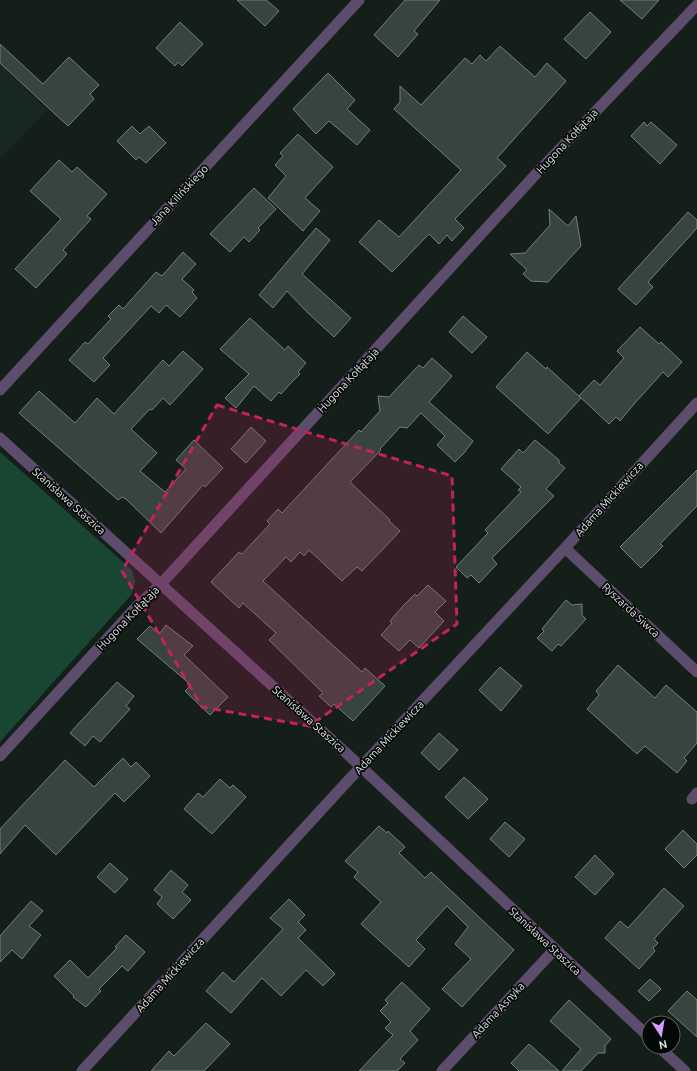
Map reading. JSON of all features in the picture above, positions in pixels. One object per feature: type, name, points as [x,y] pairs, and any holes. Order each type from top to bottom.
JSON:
[{"type":"street","name":"Jana Kilińskiego","points":[[0,390],[359,0]]},
{"type":"street","name":"Hugona Kołłątaja","points":[[0,756],[137,606],[161,584],[531,180],[697,4]]},
{"type":"street","name":"Adama Mickiewicza","points":[[82,1071],[697,403]]},
{"type":"street","name":"Stanisława Staszica","points":[[0,438],[361,767],[554,950],[641,1030]]},
{"type":"street","name":"Ryszarda Siwca","points":[[564,548],[697,672]]},
{"type":"street","name":"Adama Asnyka","points":[[442,1071],[554,950]]},
{"type":"street","points":[[668,1055],[685,1071]]},
{"type":"highlighted area","points":[[217,405],[452,476],[457,624],[309,726],[202,707],[122,571]]},
{"type":"shaded area","points":[[0,64],[47,110],[0,159]]},
{"type":"green space","points":[[0,452],[132,570],[135,581],[132,594],[0,742]]},
{"type":"building","points":[[237,0],[266,0],[279,11],[265,26]]},
{"type":"building","points":[[405,0],[440,0],[414,31],[418,34],[398,57],[374,35]]},
{"type":"building","points":[[620,0],[659,0],[642,19]]},
{"type":"building","points":[[590,12],[611,32],[586,59],[564,39]]},
{"type":"building","points":[[180,22],[203,44],[182,66],[178,62],[175,66],[156,48]]},
{"type":"building","points":[[0,44],[43,84],[69,57],[99,85],[90,94],[94,99],[68,126],[0,63]]},
{"type":"building","points":[[500,46],[535,77],[547,63],[566,81],[497,158],[506,166],[455,219],[464,228],[452,241],[447,235],[439,244],[429,234],[392,272],[359,242],[379,220],[399,237],[461,170],[394,109],[400,102],[400,86],[421,105],[465,58],[472,64],[480,55],[486,61]]},
{"type":"building","points":[[328,73],[355,100],[347,109],[370,130],[357,145],[329,121],[316,134],[293,109]]},
{"type":"building","points":[[644,122],[647,126],[651,122],[677,145],[660,164],[631,136]]},
{"type":"building","points":[[132,126],[140,134],[149,126],[166,143],[146,163],[139,157],[136,160],[117,141]]},
{"type":"building","points":[[298,134],[333,167],[305,198],[320,211],[303,231],[268,198],[286,176],[275,165],[283,156],[280,153]]},
{"type":"building","points":[[59,160],[72,172],[77,167],[107,194],[87,216],[91,219],[63,250],[67,254],[36,288],[15,269],[61,219],[30,191]]},
{"type":"building","points":[[254,188],[276,209],[258,228],[260,230],[249,242],[244,237],[230,252],[210,234]]},
{"type":"building","points":[[549,209],[568,226],[576,216],[581,246],[548,282],[531,281],[523,274],[527,270],[510,254],[525,253],[550,225]]},
{"type":"building","points":[[688,212],[697,220],[697,228],[648,282],[653,287],[636,305],[618,289]]},
{"type":"building","points":[[316,228],[330,240],[302,274],[351,318],[334,337],[287,291],[273,308],[259,295]]},
{"type":"building","points":[[183,252],[196,264],[182,279],[194,290],[192,292],[197,298],[180,317],[166,305],[159,313],[151,306],[103,358],[110,365],[94,382],[69,360],[85,342],[88,344],[111,319],[108,316],[119,305],[123,309],[156,272],[162,276]]},
{"type":"building","points":[[463,316],[487,337],[472,353],[449,332]]},
{"type":"building","points":[[250,318],[285,350],[288,346],[306,363],[298,372],[300,374],[281,394],[279,392],[271,401],[254,386],[236,408],[225,398],[249,374],[220,349]]},
{"type":"building","points":[[640,327],[659,344],[661,342],[682,362],[668,377],[663,372],[620,421],[616,417],[609,424],[579,396],[594,380],[600,385],[624,358],[617,351]]},
{"type":"building","points":[[183,351],[203,369],[170,405],[163,398],[131,429],[157,453],[140,471],[165,492],[186,469],[176,460],[194,440],[223,468],[205,487],[203,485],[161,533],[126,499],[122,497],[118,500],[19,413],[39,391],[75,423],[97,398],[114,414],[163,360],[169,366]]},
{"type":"building","points":[[527,352],[546,369],[547,367],[581,398],[548,434],[496,387]]},
{"type":"building","points":[[432,358],[452,376],[429,402],[473,441],[464,453],[455,462],[437,445],[445,436],[421,413],[407,428],[400,427],[380,449],[381,450],[350,482],[400,531],[362,571],[357,567],[342,581],[309,550],[304,556],[300,552],[291,562],[286,557],[263,581],[362,672],[365,668],[385,686],[353,721],[334,704],[331,707],[319,696],[323,693],[269,640],[276,633],[243,603],[239,608],[211,582],[239,552],[242,554],[270,524],[267,521],[278,509],[282,513],[359,430],[361,432],[380,411],[378,396],[389,397],[419,365],[423,368]]},
{"type":"building","points":[[251,427],[266,441],[246,463],[231,449]]},
{"type":"building","points":[[535,440],[559,460],[559,463],[565,468],[546,489],[554,496],[492,558],[497,564],[479,583],[471,575],[467,578],[456,567],[488,533],[485,530],[521,492],[518,490],[521,487],[501,469],[519,449],[523,453]]},
{"type":"building","points":[[697,470],[697,506],[660,544],[663,546],[641,568],[620,547]]},
{"type":"building","points":[[428,585],[446,601],[435,612],[444,621],[419,648],[410,640],[399,651],[381,635],[392,623],[390,621],[402,607],[415,594],[417,596]]},
{"type":"building","points":[[566,600],[572,605],[582,604],[582,615],[586,619],[561,646],[558,644],[552,651],[537,638],[544,631],[542,629]]},
{"type":"building","points":[[166,625],[193,646],[184,655],[228,697],[210,715],[185,691],[191,685],[137,639],[150,626],[159,634]]},
{"type":"building","points":[[618,665],[655,698],[666,685],[697,712],[697,743],[684,758],[687,761],[677,773],[645,746],[637,754],[587,709],[599,695],[596,691]]},
{"type":"building","points":[[500,667],[522,686],[501,711],[479,690]]},
{"type":"building","points":[[117,682],[134,696],[126,706],[130,709],[100,742],[93,736],[85,746],[70,733]]},
{"type":"building","points":[[439,733],[458,750],[439,770],[421,753]]},
{"type":"building","points":[[123,758],[131,767],[136,762],[150,776],[124,802],[115,793],[56,855],[25,825],[0,854],[0,829],[65,760],[94,787]]},
{"type":"building","points":[[464,777],[488,799],[468,819],[445,797]]},
{"type":"building","points":[[220,779],[230,788],[233,785],[246,797],[212,834],[184,809],[198,793],[203,797]]},
{"type":"building","points":[[505,822],[525,839],[509,857],[490,839]]},
{"type":"building","points":[[379,826],[387,833],[388,831],[405,847],[399,853],[425,878],[431,872],[514,950],[462,1007],[442,989],[471,959],[455,944],[468,927],[447,906],[416,940],[425,949],[409,967],[361,924],[381,902],[354,877],[358,872],[345,861]]},
{"type":"building","points":[[683,830],[697,844],[697,855],[684,868],[665,849]]},
{"type":"building","points":[[595,855],[614,874],[595,895],[575,877]]},
{"type":"building","points":[[110,863],[128,879],[115,893],[97,877]]},
{"type":"building","points":[[171,870],[188,885],[182,892],[191,900],[173,919],[157,904],[162,897],[154,890]]},
{"type":"building","points":[[664,888],[684,906],[654,939],[658,943],[653,948],[655,951],[639,969],[605,938],[620,921],[628,928]]},
{"type":"building","points":[[289,899],[305,915],[298,922],[306,930],[298,938],[335,974],[323,986],[306,970],[281,996],[262,978],[231,1013],[206,991],[223,972],[234,982],[283,929],[270,918]]},
{"type":"building","points":[[31,901],[43,911],[29,926],[41,935],[22,959],[12,950],[0,962],[0,936]]},
{"type":"building","points":[[126,935],[145,952],[128,971],[122,966],[99,989],[101,991],[86,1007],[73,997],[74,996],[54,976],[70,960],[88,978],[117,948],[115,947]]},
{"type":"building","points":[[650,979],[661,989],[649,1001],[638,991]]},
{"type":"building","points":[[402,982],[430,1009],[410,1031],[418,1040],[400,1059],[405,1063],[397,1071],[359,1071],[393,1035],[385,1028],[391,1022],[380,1011],[388,1003],[385,1000]]},
{"type":"building","points":[[687,991],[697,1000],[697,1037],[681,1023],[681,1015],[672,1015],[668,1011]]},
{"type":"building","points":[[569,1000],[611,1039],[605,1046],[605,1053],[598,1053],[581,1071],[562,1071],[581,1049],[550,1021]]},
{"type":"building","points":[[206,1023],[230,1044],[204,1071],[151,1071],[169,1051],[174,1056]]},
{"type":"building","points":[[529,1044],[559,1071],[519,1071],[511,1063]]}]
